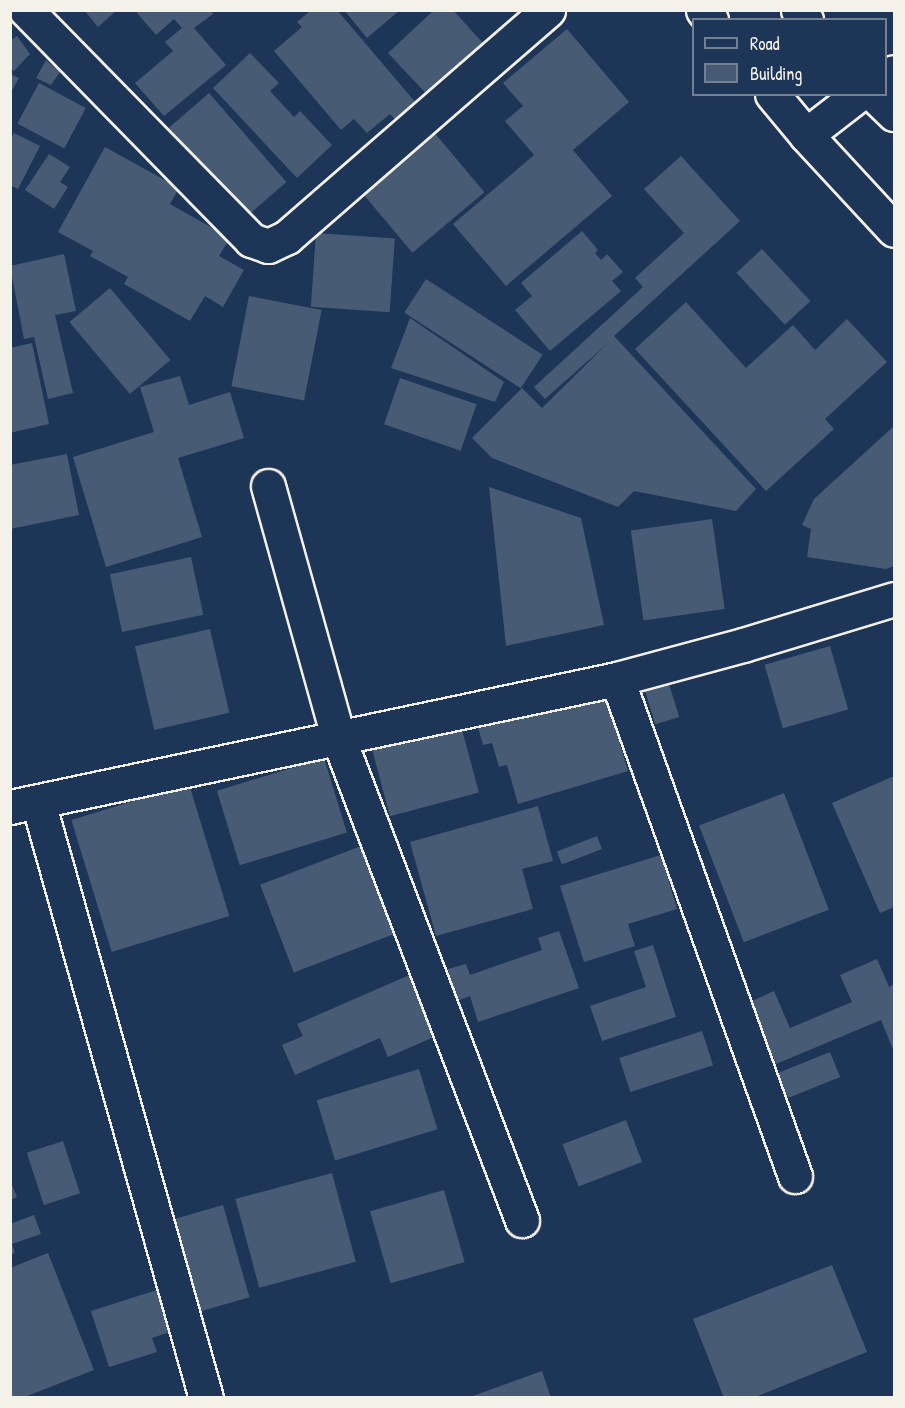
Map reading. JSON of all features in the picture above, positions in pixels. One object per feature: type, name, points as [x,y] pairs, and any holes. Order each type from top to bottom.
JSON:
[{"type":"main road","points":[[26,10],[251,240],[268,246],[287,237],[549,10]]},
{"type":"main road","points":[[774,96],[806,135],[894,230]]},
{"type":"main road","points":[[806,135],[856,96]]},
{"type":"main road","points":[[875,96],[894,114]]},
{"type":"main road","points":[[268,486],[338,737],[522,1220]]},
{"type":"main road","points":[[206,1398],[24,805],[617,679],[743,645],[894,600]]},
{"type":"main road","points":[[617,679],[795,1176]]},
{"type":"building","points":[[84,10],[117,10],[98,27]]},
{"type":"building","points":[[140,10],[210,10],[213,14],[194,28],[226,65],[164,116],[135,83],[173,51],[165,42],[182,28],[174,19],[156,35],[137,13]]},
{"type":"building","points":[[311,10],[337,10],[422,110],[402,127],[390,114],[367,133],[354,119],[341,130],[274,51],[302,27],[297,22]]},
{"type":"building","points":[[344,10],[400,10],[367,38]]},
{"type":"building","points":[[434,10],[453,10],[490,51],[434,102],[388,53]]},
{"type":"building","points":[[567,29],[629,102],[573,150],[612,196],[506,286],[453,224],[534,155],[505,121],[523,106],[503,83]]},
{"type":"building","points":[[17,36],[30,54],[14,71],[10,68],[10,41]]},
{"type":"building","points":[[250,53],[279,83],[270,91],[294,117],[300,111],[332,145],[297,178],[213,88]]},
{"type":"building","points":[[46,60],[60,72],[51,85],[36,78]]},
{"type":"building","points":[[10,74],[19,78],[10,94]]},
{"type":"building","points":[[39,83],[86,108],[64,148],[17,124]]},
{"type":"building","points":[[209,93],[286,182],[246,217],[169,128]]},
{"type":"building","points":[[433,131],[484,192],[412,253],[361,191]]},
{"type":"building","points":[[14,133],[40,146],[18,189],[10,185],[10,140]]},
{"type":"building","points":[[105,147],[179,188],[170,204],[230,238],[219,256],[244,270],[223,307],[205,296],[190,321],[124,284],[128,277],[90,256],[93,251],[58,232]]},
{"type":"building","points":[[49,154],[70,167],[60,182],[68,187],[54,209],[25,190]]},
{"type":"building","points":[[681,156],[740,221],[614,336],[756,489],[736,511],[634,491],[618,507],[492,458],[472,438],[522,388],[542,408],[607,344],[545,399],[534,387],[643,287],[635,278],[684,233],[644,189]]},
{"type":"building","points":[[582,231],[598,250],[595,253],[601,260],[607,254],[623,272],[612,281],[621,291],[550,351],[515,310],[532,296],[521,283]]},
{"type":"building","points":[[316,233],[395,239],[390,312],[311,307]]},
{"type":"building","points":[[762,249],[810,301],[785,325],[736,273]]},
{"type":"building","points":[[64,254],[76,311],[55,315],[73,393],[48,399],[34,337],[24,339],[10,266]]},
{"type":"building","points":[[426,279],[543,355],[521,388],[404,313]]},
{"type":"building","points":[[110,288],[170,360],[130,394],[69,322]]},
{"type":"building","points":[[249,296],[322,310],[304,400],[231,386]]},
{"type":"building","points":[[686,302],[746,368],[793,325],[815,350],[847,319],[887,362],[825,419],[834,429],[766,491],[635,349]]},
{"type":"building","points":[[410,318],[504,382],[495,402],[391,368]]},
{"type":"building","points":[[32,343],[49,424],[10,433],[10,348]]},
{"type":"building","points":[[180,376],[189,405],[230,392],[244,438],[178,458],[202,537],[106,567],[73,457],[154,432],[140,387]]},
{"type":"building","points":[[400,378],[477,404],[461,451],[384,424]]},
{"type":"building","points":[[894,426],[894,566],[886,569],[807,557],[811,529],[802,525],[814,499]]},
{"type":"building","points":[[67,454],[79,515],[10,529],[10,465]]},
{"type":"building","points":[[489,487],[581,518],[604,625],[506,646]]},
{"type":"building","points":[[712,519],[725,609],[643,621],[631,530]]},
{"type":"building","points":[[191,557],[203,615],[122,632],[110,574]]},
{"type":"building","points":[[210,629],[229,713],[154,730],[135,646]]},
{"type":"building","points":[[830,646],[848,709],[783,728],[765,665]]},
{"type":"building","points":[[666,674],[679,717],[655,724],[642,681]]},
{"type":"building","points":[[603,686],[628,771],[518,804],[507,765],[499,767],[492,743],[483,745],[477,724]]},
{"type":"building","points":[[460,722],[479,793],[390,816],[371,746]]},
{"type":"building","points":[[324,758],[347,833],[240,865],[217,791]]},
{"type":"building","points":[[894,776],[894,907],[880,913],[832,803]]},
{"type":"building","points":[[189,784],[229,916],[112,952],[71,820]]},
{"type":"building","points":[[784,793],[829,910],[744,942],[699,826]]},
{"type":"building","points":[[538,806],[553,861],[522,869],[533,909],[436,936],[410,842]]},
{"type":"building","points":[[597,836],[602,849],[562,864],[557,851]]},
{"type":"building","points":[[361,846],[395,934],[294,972],[260,885]]},
{"type":"building","points":[[661,855],[677,909],[628,924],[635,946],[584,962],[560,886]]},
{"type":"building","points":[[559,931],[579,988],[478,1022],[470,996],[452,1003],[441,971],[466,964],[470,975],[542,950],[538,938]]},
{"type":"building","points":[[653,945],[676,1017],[602,1041],[590,1006],[646,987],[634,951]]},
{"type":"building","points":[[877,959],[889,987],[894,984],[894,1052],[881,1020],[776,1064],[750,1002],[774,991],[790,1028],[852,1002],[840,975]]},
{"type":"building","points":[[414,973],[441,1034],[388,1057],[380,1038],[295,1075],[282,1045],[303,1036],[297,1024]]},
{"type":"building","points":[[702,1031],[713,1065],[630,1092],[619,1058]]},
{"type":"building","points":[[830,1052],[840,1077],[788,1098],[778,1073]]},
{"type":"building","points":[[419,1069],[437,1129],[335,1161],[317,1100]]},
{"type":"building","points":[[626,1120],[642,1162],[579,1186],[563,1144]]},
{"type":"building","points":[[63,1141],[80,1193],[44,1205],[27,1153]]},
{"type":"building","points":[[332,1173],[356,1262],[259,1288],[235,1199]]},
{"type":"building","points":[[10,1180],[17,1197],[10,1200]]},
{"type":"building","points":[[444,1190],[465,1262],[391,1283],[370,1211]]},
{"type":"building","points":[[223,1205],[249,1297],[198,1312],[171,1220]]},
{"type":"building","points":[[34,1215],[41,1234],[12,1244],[15,1253],[10,1255],[10,1224]]},
{"type":"building","points":[[48,1253],[94,1370],[22,1398],[10,1398],[10,1268]]},
{"type":"building","points":[[832,1265],[867,1352],[753,1398],[724,1398],[693,1319]]},
{"type":"building","points":[[163,1288],[176,1330],[152,1338],[157,1352],[109,1367],[91,1311]]},
{"type":"building","points":[[542,1371],[551,1398],[470,1397]]}]
